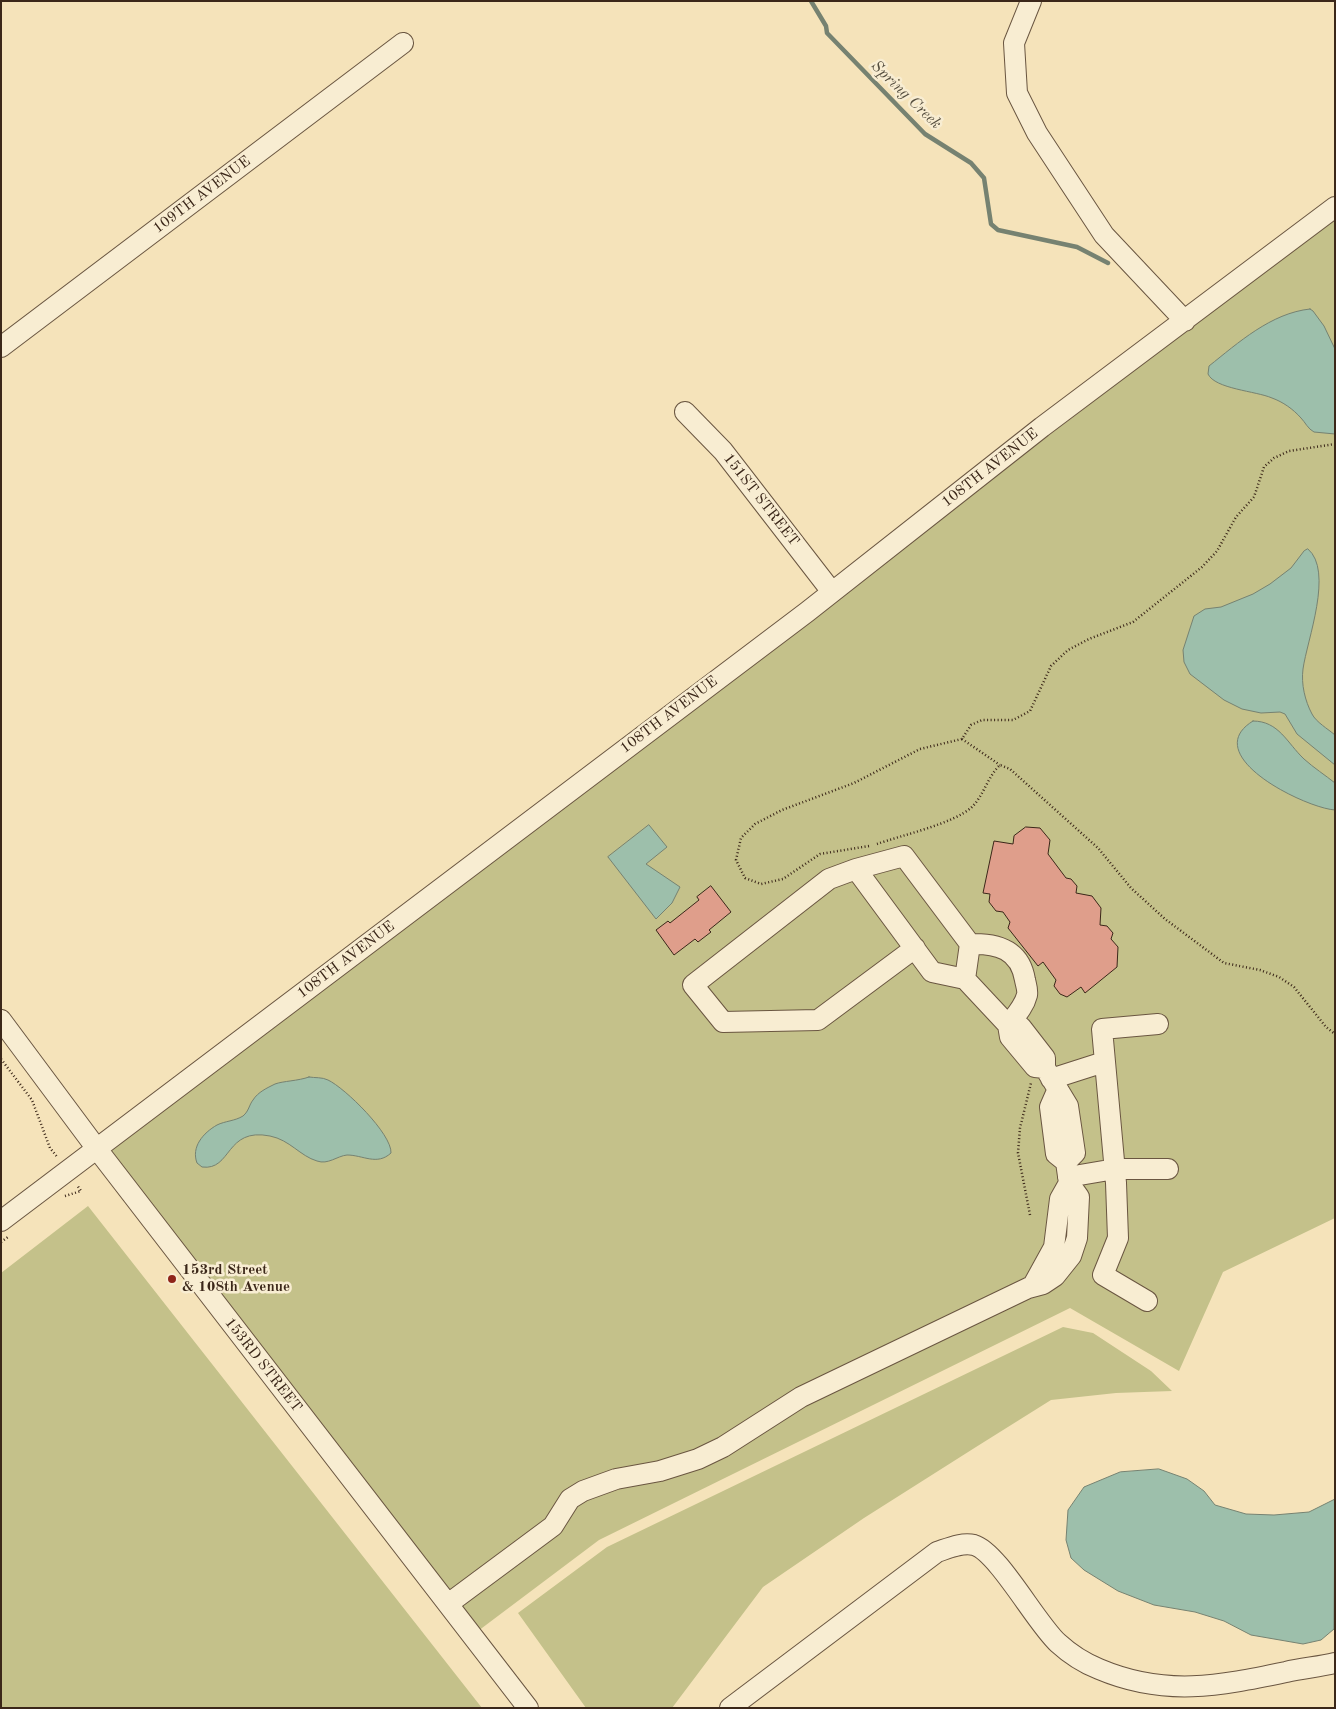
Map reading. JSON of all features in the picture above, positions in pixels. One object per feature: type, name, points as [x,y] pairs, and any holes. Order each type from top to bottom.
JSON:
[{"type":"street","points":[[1031,1],[1014,43],[1017,93],[1037,133],[1104,235],[1185,321]]},
{"type":"street","name":"109TH AVENUE","points":[[1,347],[402,43]]},
{"type":"street","name":"108TH AVENUE","points":[[1,1220],[832,592],[1042,427],[1335,207]]},
{"type":"street","name":"151ST STREET","points":[[685,412],[723,451],[832,592]]},
{"type":"street","points":[[915,948],[818,1020],[723,1022],[692,985],[830,879],[856,868],[904,856],[970,944],[966,979]]},
{"type":"street","points":[[448,1604],[553,1526],[570,1499],[616,1478],[660,1471],[698,1460],[723,1447],[801,1397],[1032,1287],[1054,1247],[1060,1199],[1068,1174],[1056,1154],[1047,1076],[1010,1037],[1008,1024],[966,979],[932,972],[856,868]]},
{"type":"street","points":[[970,944],[991,943],[1007,950],[1017,959],[1024,974],[1027,994],[1021,1009],[1008,1024]]},
{"type":"street","name":"153RD STREET","points":[[1,1020],[97,1149],[528,1708]]},
{"type":"street","points":[[1147,1301],[1102,1275],[1118,1238],[1115,1169],[1102,1029],[1158,1024]]},
{"type":"street","points":[[1047,1076],[1104,1062]]},
{"type":"street","points":[[1068,1174],[1115,1169],[1168,1170]]},
{"type":"street","points":[[730,1708],[937,1552],[959,1545],[975,1545],[994,1560],[1057,1643],[1074,1656],[1100,1670],[1149,1684],[1190,1688],[1232,1683],[1335,1663]]},
{"type":"path","points":[[1000,765],[982,796],[959,816],[872,845],[820,854],[783,880],[760,884],[745,878],[736,860],[741,838],[756,824],[782,810],[854,783],[920,749],[962,739],[971,725],[982,720],[1013,720],[1030,711],[1051,666],[1068,650],[1133,622],[1202,567],[1217,551],[1236,517],[1254,497],[1264,467],[1274,458],[1288,450],[1335,444]]},
{"type":"path","points":[[962,739],[1000,765],[1022,777],[1098,848],[1131,888],[1165,919],[1224,963],[1260,970],[1287,982],[1294,987],[1326,1027],[1335,1034]]},
{"type":"path","points":[[1,1058],[32,1100],[50,1148]]},
{"type":"path","points":[[1030,1215],[1018,1153],[1020,1128],[1047,1076]]},
{"type":"shaded area","points":[[1335,218],[1335,1218],[1223,1272],[1179,1371],[1070,1308],[599,1540],[478,1631],[108,1150]]},
{"type":"shaded area","points":[[1310,309],[1324,326],[1335,349],[1335,434],[1314,432],[1288,406],[1265,396],[1219,383],[1208,374],[1209,366],[1256,330],[1282,316]]},
{"type":"shaded area","points":[[1308,549],[1315,559],[1319,573],[1319,589],[1303,669],[1303,686],[1307,704],[1314,717],[1335,735],[1335,765],[1297,734],[1285,714],[1280,712],[1261,713],[1242,709],[1224,700],[1190,674],[1184,662],[1183,650],[1194,616],[1205,609],[1221,607],[1253,594],[1291,568],[1304,551]]},
{"type":"shaded area","points":[[1253,721],[1262,722],[1276,729],[1304,759],[1335,783],[1335,810],[1302,800],[1281,790],[1262,778],[1246,764],[1238,749],[1239,735]]},
{"type":"shaded area","points":[[649,825],[667,847],[646,864],[680,887],[672,903],[656,919],[608,857]]},
{"type":"shaded area","points":[[309,1077],[328,1080],[356,1102],[384,1135],[391,1153],[380,1159],[347,1155],[321,1162],[305,1156],[277,1138],[255,1135],[237,1143],[219,1163],[202,1167],[197,1163],[197,1146],[203,1136],[212,1128],[243,1116],[255,1097],[269,1087],[278,1083]]},
{"type":"shaded area","points":[[88,1206],[482,1708],[1,1708],[1,1273]]},
{"type":"shaded area","points":[[1063,1327],[1093,1333],[1151,1371],[1172,1391],[1116,1393],[1051,1400],[864,1518],[763,1587],[672,1708],[586,1708],[518,1613],[607,1547]]},
{"type":"shaded area","points":[[1159,1469],[1187,1479],[1204,1491],[1215,1505],[1246,1514],[1274,1515],[1309,1512],[1335,1499],[1334,1629],[1321,1640],[1303,1644],[1251,1635],[1224,1621],[1195,1612],[1154,1605],[1118,1591],[1084,1570],[1071,1558],[1066,1540],[1068,1510],[1084,1487],[1120,1472]]},
{"type":"building","points":[[1026,827],[1040,828],[1050,840],[1048,854],[1066,878],[1071,879],[1077,886],[1076,893],[1092,896],[1101,908],[1100,925],[1107,926],[1113,933],[1111,939],[1118,947],[1117,967],[1085,993],[1081,987],[1067,997],[1060,994],[1054,986],[1056,980],[1043,962],[1038,966],[1008,928],[1010,922],[1003,912],[996,911],[989,902],[990,894],[983,893],[994,841],[1013,844],[1014,836]]},
{"type":"building","points":[[711,886],[731,912],[698,942],[695,939],[674,955],[656,930],[668,921],[670,923],[699,900],[697,897]]},
{"type":"waterway","name":"Spring Creek","points":[[811,1],[826,26],[827,33],[925,134],[971,163],[984,178],[991,224],[998,230],[1077,247],[1108,263]]},
{"type":"place","name":"153rd Street & 108th Avenue","points":[[172,1279]]}]
